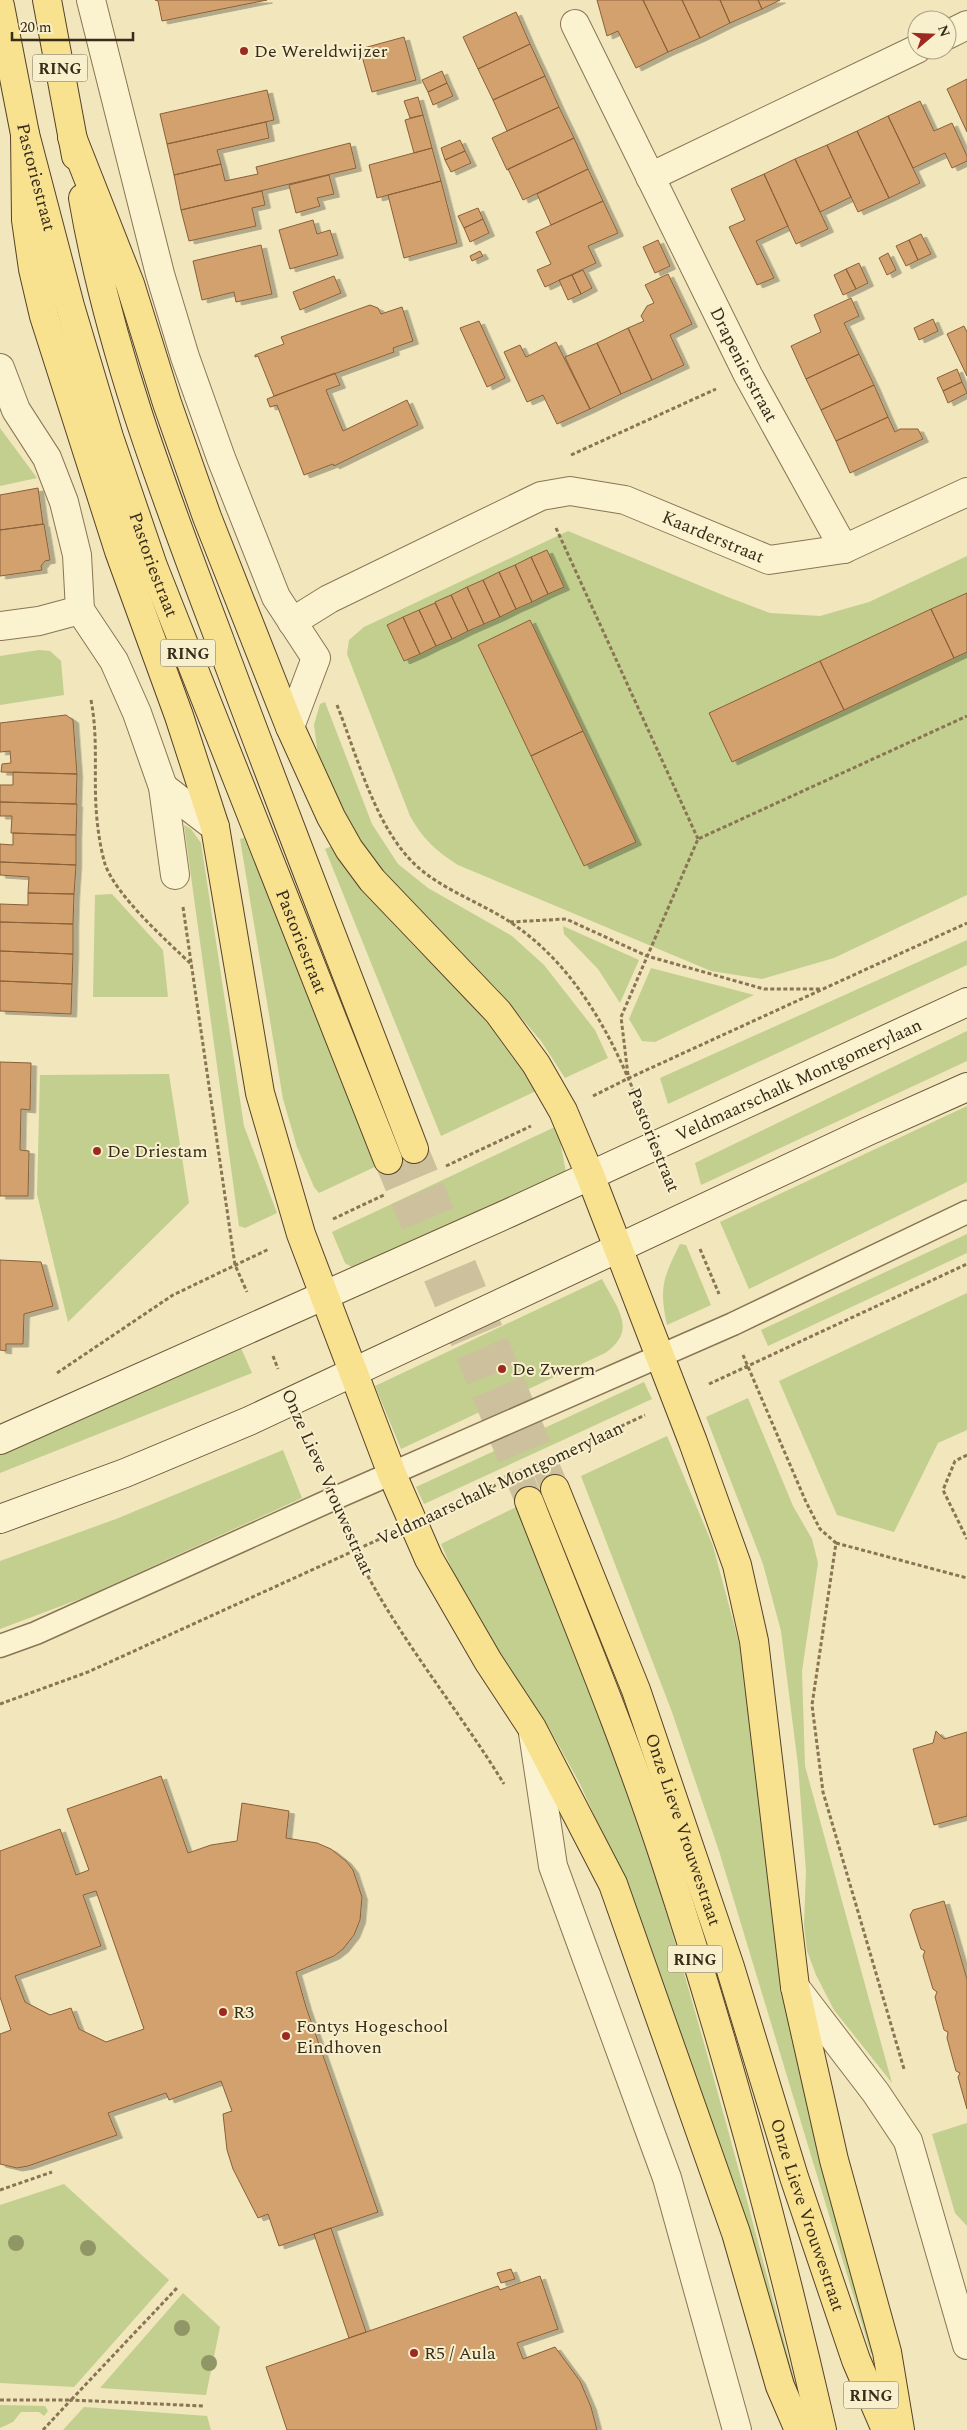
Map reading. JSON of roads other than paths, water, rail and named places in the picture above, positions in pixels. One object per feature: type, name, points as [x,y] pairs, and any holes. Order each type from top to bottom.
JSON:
[{"type":"main road","name":"Pastoriestraat","points":[[47,0],[101,292],[135,409],[267,769],[414,1149]]},
{"type":"main road","name":"Pastoriestraat","points":[[0,6],[25,134],[70,306],[106,428],[153,566],[388,1160]]},
{"type":"main road","points":[[25,134],[26,220],[33,269],[44,316],[119,551],[179,716],[215,828],[260,1093],[301,1234],[392,1474],[429,1559],[458,1610],[532,1728],[612,1884],[736,2233],[780,2386],[799,2430]]},
{"type":"main road","points":[[72,137],[130,284],[167,403],[207,517],[290,726],[332,817],[349,848],[372,880],[498,1012],[536,1064],[562,1111],[590,1175],[616,1249],[676,1400],[737,1565],[754,1641],[795,1987],[834,2160],[887,2352],[900,2430]]},
{"type":"main road","name":"Onze Lieve Vrouwestraat","points":[[555,1489],[639,1699],[730,1967],[797,2186],[856,2360],[886,2430]]},
{"type":"main road","name":"Onze Lieve Vrouwestraat","points":[[528,1501],[613,1714],[666,1863],[746,2129],[822,2430]]},
{"type":"street","points":[[90,0],[160,274],[185,357],[221,458],[276,597],[316,658],[290,726]]},
{"type":"street","name":"Drapenierstraat","points":[[574,24],[748,375],[844,549]]},
{"type":"street","points":[[650,177],[907,54]]},
{"type":"street","points":[[0,368],[16,410],[47,458],[64,502],[77,555],[80,610],[114,661],[137,713],[163,787],[174,875]]},
{"type":"street","name":"Kaarderstraat","points":[[292,622],[329,599],[541,496],[570,491],[625,500],[769,560],[844,549],[967,492]]},
{"type":"street","points":[[0,626],[39,621],[80,610]]},
{"type":"street","points":[[163,787],[215,828]]},
{"type":"street","name":"Veldmaarschalk Montgomerylaan","points":[[0,1440],[590,1175],[967,1002]]},
{"type":"street","points":[[0,1519],[125,1473],[249,1421],[685,1216],[967,1087]]},
{"type":"street","points":[[532,1728],[553,1866],[668,2178],[737,2430]]},
{"type":"street","points":[[795,1987],[876,2093],[908,2141],[958,2274],[967,2345]]},
{"type":"lane","points":[[0,1646],[36,1633],[333,1499],[733,1324],[967,1212]]},
{"type":"tunnel","points":[[414,1149],[555,1489]]},
{"type":"tunnel","points":[[388,1160],[468,1349],[529,1501]]},
{"type":"place","name":"De Wereldwijzer","points":[[244,51]]},
{"type":"place","name":"De Driestam","points":[[97,1151]]},
{"type":"place","name":"De Zwerm","points":[[502,1369]]},
{"type":"place","name":"R3","points":[[223,2012]]},
{"type":"place","name":"Fontys Hogeschool Eindhoven","points":[[286,2036]]},
{"type":"place","name":"R5 / Aula","points":[[414,2353]]}]
